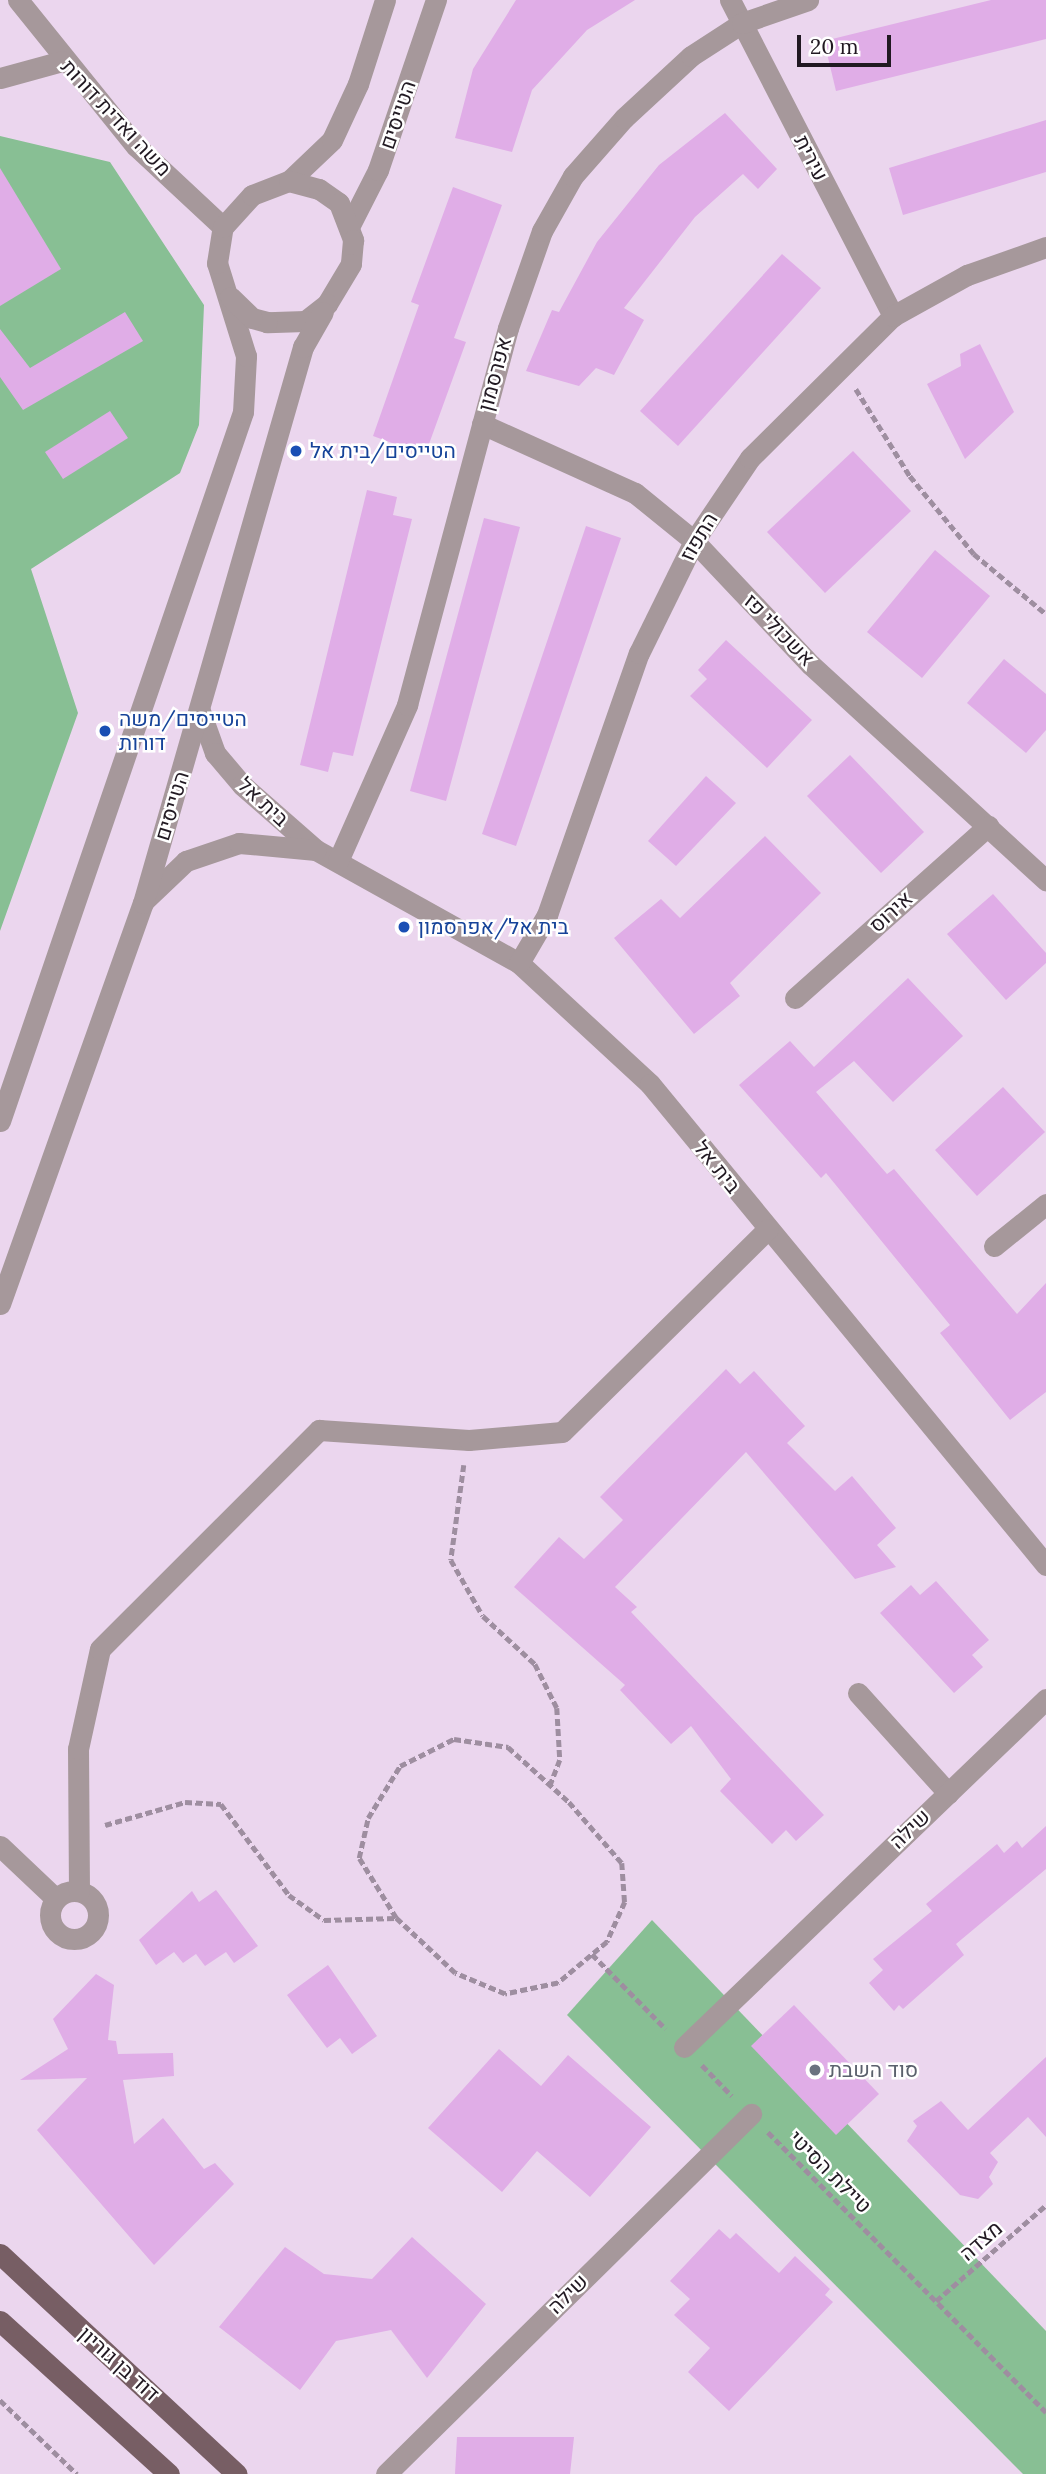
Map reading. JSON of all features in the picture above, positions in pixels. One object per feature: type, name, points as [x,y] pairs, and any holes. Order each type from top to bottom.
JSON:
[{"type":"main road","name":"דוד בן גוריון","points":[[0,2255],[237,2474]]},
{"type":"main road","points":[[0,2321],[169,2474]]},
{"type":"street","name":"משה ואדית דורות","points":[[18,0],[62,61],[136,146],[223,227]]},
{"type":"street","points":[[0,1121],[243,412],[246,356],[230,297],[217,262],[223,227],[251,195],[289,181],[332,140],[358,84],[386,0]]},
{"type":"street","name":"הטייסים","points":[[350,225],[378,170],[436,0]]},
{"type":"street","name":"עירית","points":[[730,0],[893,316]]},
{"type":"street","name":"אפרסמון","points":[[338,861],[407,705],[482,424],[542,231],[573,176],[624,118],[682,65],[742,23],[808,0]]},
{"type":"street","points":[[0,78],[62,61]]},
{"type":"street","points":[[230,297],[252,318],[267,321],[304,321],[327,304],[351,264],[350,225],[339,203],[319,189],[289,181]]},
{"type":"street","name":"התפוז","points":[[519,963],[547,915],[639,653],[694,541],[750,458],[841,364],[893,316],[967,275],[1046,247]]},
{"type":"street","name":"הטייסים","points":[[0,1304],[142,903],[200,711],[303,347],[327,304]]},
{"type":"street","name":"אשכולי פז","points":[[482,424],[635,493],[694,541],[811,665],[1046,880]]},
{"type":"street","name":"בית אל","points":[[200,711],[215,753],[242,785],[316,850],[519,963],[650,1084],[1046,1565]]},
{"type":"street","name":"אירוס","points":[[795,998],[988,826]]},
{"type":"street","name":"בית אל","points":[[142,903],[186,861],[239,843],[316,850]]},
{"type":"street","points":[[994,1246],[1046,1204]]},
{"type":"street","points":[[79,1891],[78,1749],[100,1649],[160,1584],[319,1430],[469,1440],[562,1432],[768,1229]]},
{"type":"street","points":[[858,1693],[948,1793]]},
{"type":"street","name":"שילה","points":[[684,2047],[1046,1699]]},
{"type":"street","points":[[0,1846],[56,1899]]},
{"type":"street","points":[[79,1891],[91,1898],[99,1913],[94,1929],[80,1939],[66,1938],[51,1924],[56,1899],[79,1891]]},
{"type":"street","name":"שילה","points":[[386,2474],[751,2114]]},
{"type":"path","points":[[841,364],[910,475],[958,534],[1046,614]]},
{"type":"path","points":[[469,1440],[451,1560],[483,1616],[535,1664],[557,1708],[560,1759],[551,1785]]},
{"type":"path","points":[[454,1739],[508,1747],[551,1785],[622,1863],[625,1902],[607,1942],[558,1983],[505,1994],[455,1973],[396,1918],[359,1858],[368,1818],[400,1766],[454,1739]]},
{"type":"path","points":[[77,1833],[185,1802],[221,1804],[289,1895],[324,1920],[396,1918]]},
{"type":"path","name":"טיילת הסיטי","points":[[592,1954],[1046,2412]]},
{"type":"path","name":"מצדה","points":[[936,2301],[1046,2205]]},
{"type":"path","points":[[0,2400],[77,2474]]},
{"type":"green space","points":[[0,136],[110,162],[204,305],[199,425],[180,473],[31,569],[78,713],[0,931]]},
{"type":"green space","points":[[652,1920],[1046,2331],[1046,2474],[1023,2474],[567,2015]]},
{"type":"building","points":[[516,0],[635,0],[587,30],[532,90],[512,152],[455,138],[473,69]]},
{"type":"building","points":[[991,0],[1046,0],[1046,39],[836,91],[824,41]]},
{"type":"building","points":[[725,113],[777,169],[758,189],[743,174],[695,217],[624,308],[644,320],[614,375],[596,368],[579,386],[526,371],[552,310],[559,312],[597,242],[659,165]]},
{"type":"building","points":[[1046,120],[1046,172],[903,215],[889,168]]},
{"type":"building","points":[[0,168],[61,269],[0,306]]},
{"type":"building","points":[[453,187],[502,205],[454,338],[466,342],[425,455],[373,436],[419,305],[411,302]]},
{"type":"building","points":[[782,254],[821,288],[678,446],[640,411]]},
{"type":"building","points":[[125,312],[143,341],[23,410],[0,377],[0,329],[30,368]]},
{"type":"building","points":[[980,344],[1014,412],[965,459],[927,384],[961,366],[960,354]]},
{"type":"building","points":[[110,411],[128,438],[63,479],[45,452]]},
{"type":"building","points":[[853,451],[911,511],[825,593],[767,532]]},
{"type":"building","points":[[367,490],[397,497],[393,515],[412,519],[353,756],[333,752],[328,772],[300,765]]},
{"type":"building","points":[[484,518],[520,527],[446,801],[410,791]]},
{"type":"building","points":[[586,526],[621,538],[516,846],[482,834]]},
{"type":"building","points":[[935,550],[990,596],[922,678],[867,632]]},
{"type":"building","points":[[726,640],[812,720],[767,768],[690,696],[707,679],[698,670]]},
{"type":"building","points":[[1004,659],[1046,694],[1046,730],[1026,753],[967,703]]},
{"type":"building","points":[[850,755],[924,832],[881,873],[807,796]]},
{"type":"building","points":[[706,776],[736,803],[676,866],[648,841]]},
{"type":"building","points":[[765,836],[821,893],[730,983],[740,996],[694,1034],[614,938],[661,899],[680,918]]},
{"type":"building","points":[[993,894],[1046,953],[1046,963],[1006,1000],[947,934]]},
{"type":"building","points":[[908,978],[963,1036],[893,1102],[854,1061],[816,1092],[887,1174],[894,1169],[1017,1314],[1046,1283],[1046,1392],[1010,1420],[940,1333],[950,1325],[826,1173],[821,1178],[739,1085],[790,1041],[814,1067]]},
{"type":"building","points":[[1003,1087],[1045,1132],[977,1196],[935,1150]]},
{"type":"building","points":[[726,1369],[740,1384],[754,1371],[805,1426],[787,1443],[835,1491],[852,1476],[896,1528],[877,1545],[896,1567],[855,1579],[746,1452],[615,1587],[637,1607],[631,1612],[824,1815],[796,1841],[786,1830],[772,1844],[720,1791],[731,1779],[691,1726],[671,1744],[620,1690],[625,1685],[514,1587],[559,1537],[584,1559],[623,1520],[600,1497]]},
{"type":"building","points":[[936,1581],[989,1640],[972,1655],[983,1667],[954,1693],[880,1613],[911,1585],[920,1595]]},
{"type":"building","points":[[1046,1826],[1046,1869],[956,1944],[964,1955],[903,2009],[899,2005],[894,2011],[869,1983],[883,1970],[873,1959],[932,1911],[926,1904],[997,1844],[1004,1853],[1017,1841],[1022,1848]]},
{"type":"building","points":[[216,1890],[258,1946],[234,1963],[226,1952],[205,1966],[196,1954],[183,1963],[174,1952],[156,1965],[139,1940],[192,1891],[199,1902]]},
{"type":"building","points":[[328,1965],[377,2036],[352,2054],[340,2038],[327,2048],[287,1995]]},
{"type":"building","points":[[96,1974],[114,1985],[108,2040],[116,2041],[118,2054],[173,2053],[174,2076],[123,2080],[134,2144],[163,2118],[204,2169],[215,2163],[234,2184],[154,2265],[37,2130],[87,2078],[20,2080],[68,2049],[53,2019]]},
{"type":"building","name":"סוד השבת","points":[[794,2005],[879,2094],[836,2135],[751,2046]]},
{"type":"building","points":[[499,2049],[541,2086],[568,2055],[651,2127],[590,2197],[537,2151],[502,2192],[428,2128]]},
{"type":"building","points":[[1046,2057],[1046,2137],[1028,2117],[990,2153],[998,2162],[989,2177],[993,2184],[978,2199],[960,2195],[907,2141],[917,2126],[913,2121],[941,2101],[968,2130]]},
{"type":"building","points":[[719,2229],[730,2239],[736,2233],[779,2273],[795,2256],[830,2289],[825,2295],[833,2302],[729,2411],[688,2372],[710,2348],[674,2315],[690,2299],[670,2281]]},
{"type":"building","points":[[412,2237],[486,2304],[427,2378],[391,2330],[336,2341],[300,2390],[219,2327],[285,2247],[324,2274],[372,2279]]},
{"type":"building","points":[[457,2437],[574,2437],[570,2474],[455,2474]]},
{"type":"place","name":"הטייסים/בית אל","points":[[296,451]]},
{"type":"place","name":"הטייסים/משה דורות","points":[[105,731]]},
{"type":"place","name":"בית אל/אפרסמון","points":[[404,927]]},
{"type":"place","name":"סוד השבת","points":[[815,2070]]}]
